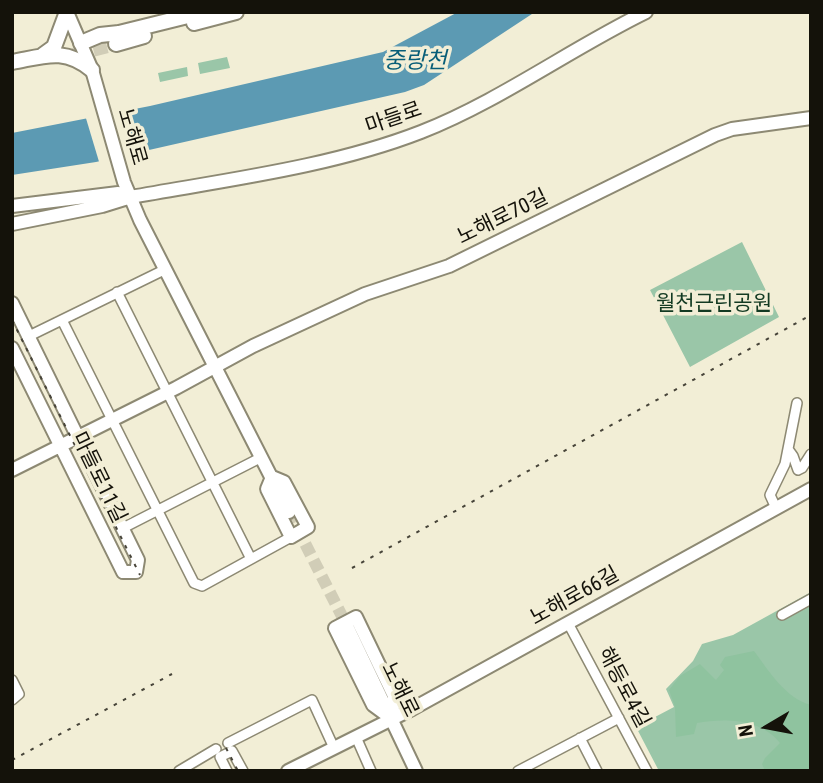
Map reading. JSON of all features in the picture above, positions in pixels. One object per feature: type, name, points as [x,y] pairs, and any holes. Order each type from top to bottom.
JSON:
[{"type":"highway","points":[[47,58],[67,12]]},
{"type":"highway","points":[[81,43],[100,35],[119,33],[204,12]]},
{"type":"highway","points":[[116,44],[236,12]]},
{"type":"highway","points":[[12,70],[61,54],[71,56],[94,75]]},
{"type":"highway","points":[[12,62],[47,58]]},
{"type":"main road","name":"노해로","points":[[67,12],[94,75],[124,182],[289,512]]},
{"type":"main road","name":"마들로","points":[[12,224],[102,206],[131,197],[328,160],[410,135],[458,115],[646,12]]},
{"type":"main road","name":"노해로70길","points":[[12,470],[253,346],[365,294],[456,262],[715,135],[732,129],[811,118]]},
{"type":"main road","name":"마들로","points":[[12,206],[118,193],[131,197]]},
{"type":"main road","points":[[12,215],[63,201]]},
{"type":"main road","name":"마들로11길","points":[[12,303],[138,560],[136,572],[123,572],[12,348]]},
{"type":"main road","points":[[272,477],[285,482],[308,527],[290,537],[267,489],[272,477]]},
{"type":"main road","name":"노해로66길","points":[[297,769],[776,508],[810,493]]},
{"type":"main road","points":[[356,617],[394,696],[392,719],[373,705],[335,628],[356,617]]},
{"type":"main road","name":"노해로","points":[[346,626],[415,771]]},
{"type":"street","points":[[27,337],[166,269]]},
{"type":"street","points":[[117,292],[251,559]]},
{"type":"street","points":[[62,320],[194,583],[202,586],[290,537]]},
{"type":"street","points":[[776,508],[770,495],[785,464],[797,403]]},
{"type":"street","points":[[788,449],[798,470],[811,454]]},
{"type":"street","name":"마들로11길","points":[[123,528],[262,457]]},
{"type":"street","points":[[782,615],[811,599]]},
{"type":"street","name":"해등로4길","points":[[568,623],[647,771]]},
{"type":"street","points":[[12,680],[19,694],[12,700]]},
{"type":"street","points":[[229,743],[312,699],[334,748]]},
{"type":"street","points":[[518,771],[619,718]]},
{"type":"street","points":[[356,737],[371,771]]},
{"type":"street","points":[[580,738],[597,771]]},
{"type":"street","points":[[179,771],[216,749]]},
{"type":"street","points":[[227,771],[220,757],[232,751],[243,771]]},
{"type":"green space","points":[[227,57],[230,68],[200,74],[198,63]]},
{"type":"green space","points":[[187,67],[188,76],[160,82],[158,73]]},
{"type":"green space","name":"월천근린공원","points":[[742,242],[779,317],[690,367],[650,290]]},
{"type":"green space","points":[[811,592],[811,771],[659,771],[636,727],[674,707],[666,689],[693,661],[702,644],[733,635]]},
{"type":"green space","points":[[754,651],[785,690],[811,705],[811,771],[765,771],[762,764],[765,758],[780,743],[763,729],[742,722],[697,723],[694,734],[676,737],[675,707],[669,690],[680,676],[700,664],[716,680],[724,670],[720,665],[725,657]]},
{"type":"water","name":"중랑천","points":[[458,12],[535,12],[424,85],[405,92],[96,162],[12,175],[12,133],[150,106],[383,52]]},
{"type":"pier","points":[[119,108],[134,157],[100,165],[85,115]]},
{"type":"tunnel","points":[[73,55],[116,44]]},
{"type":"tunnel","points":[[289,512],[347,626]]},
{"type":"railway","points":[[352,568],[811,315]]},
{"type":"railway","points":[[12,320],[140,575]]},
{"type":"railway","points":[[12,760],[172,674]]},
{"type":"railway","points":[[226,748],[238,771]]}]
